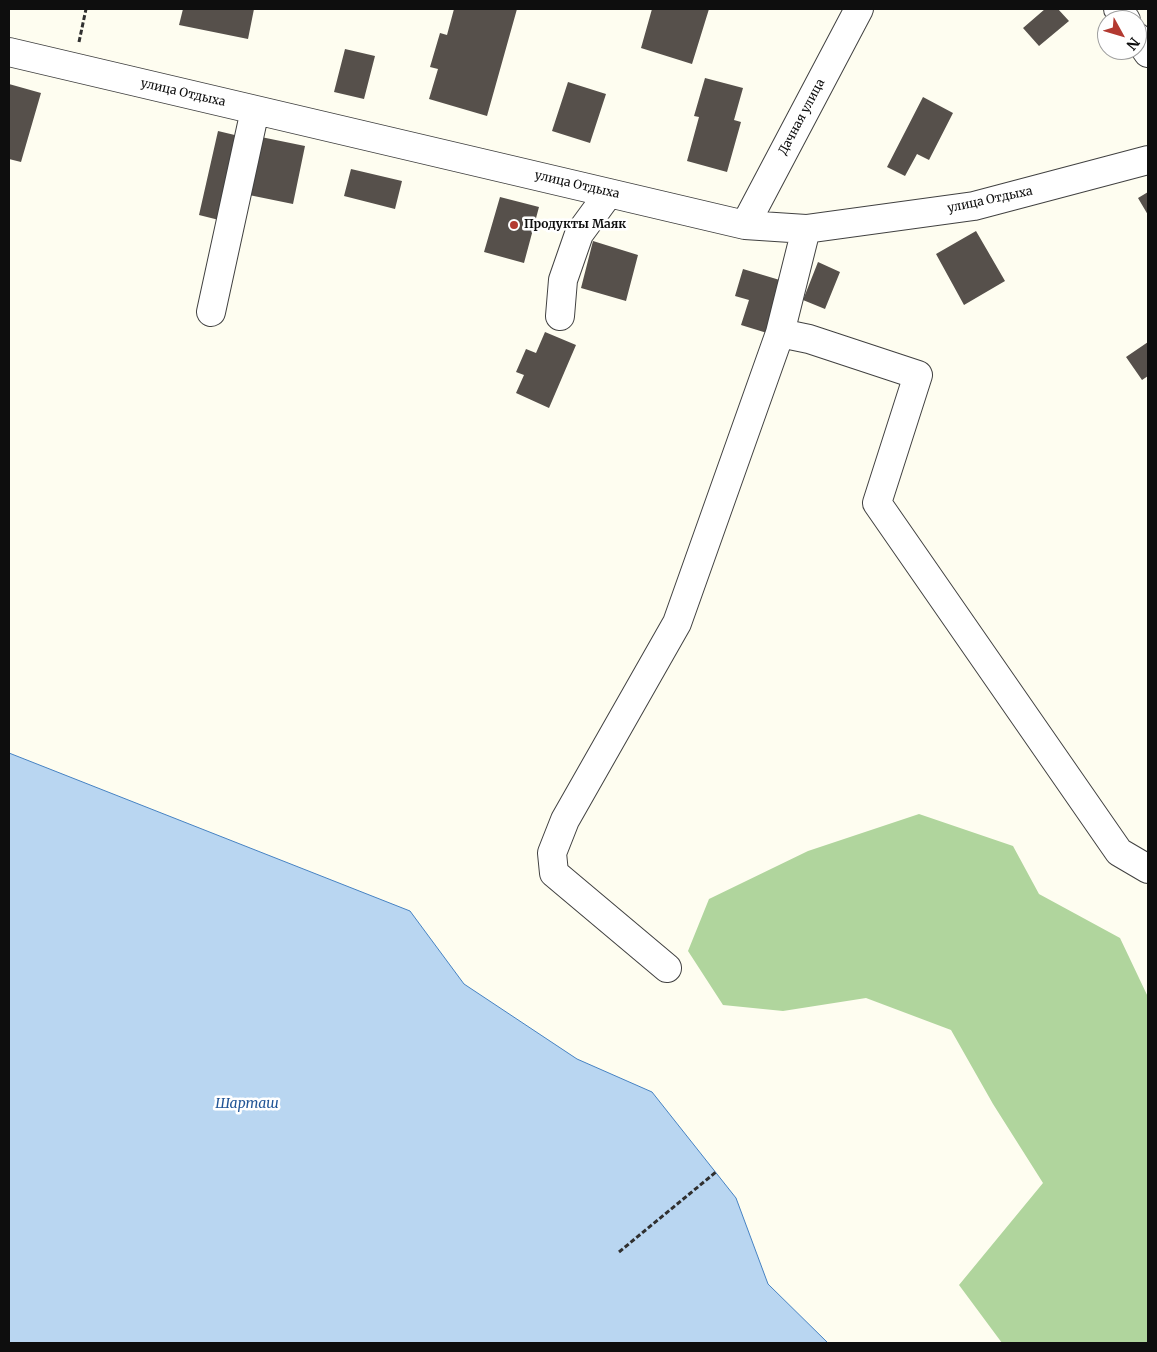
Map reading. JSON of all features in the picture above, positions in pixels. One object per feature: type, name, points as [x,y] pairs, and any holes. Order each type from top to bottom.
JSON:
[{"type":"street","name":"Дачная улица","points":[[745,225],[859,9]]},
{"type":"street","name":"улица Отдыха","points":[[9,52],[745,225],[806,229],[974,206],[1148,160]]},
{"type":"street","points":[[211,312],[255,110]]},
{"type":"street","points":[[560,316],[563,280],[579,234],[609,193]]},
{"type":"street","points":[[667,968],[554,873],[552,854],[565,820],[677,624],[780,334],[806,229]]},
{"type":"street","points":[[780,334],[809,339],[918,375],[877,503],[1119,852],[1148,869]]},
{"type":"path","points":[[74,67],[86,9]]},
{"type":"path","points":[[619,1252],[716,1172]]},
{"type":"green space","points":[[919,814],[1013,846],[1039,894],[1120,938],[1148,997],[1148,1343],[1002,1343],[959,1285],[1043,1183],[993,1104],[951,1030],[866,998],[783,1011],[723,1005],[688,951],[709,899],[808,851]]},
{"type":"water","name":"Шарташ","points":[[9,753],[410,911],[464,984],[577,1059],[652,1092],[736,1198],[768,1284],[828,1343],[9,1343]]},
{"type":"building","points":[[183,9],[254,9],[248,39],[179,25]]},
{"type":"building","points":[[454,9],[517,9],[487,116],[429,99],[438,69],[430,67],[440,33],[447,35]]},
{"type":"building","points":[[652,9],[709,9],[692,64],[641,48]]},
{"type":"building","points":[[1045,9],[1058,9],[1069,21],[1039,46],[1023,28]]},
{"type":"building","points":[[345,49],[375,56],[364,99],[334,92]]},
{"type":"building","points":[[705,78],[743,88],[734,120],[741,122],[727,172],[687,161],[699,117],[694,116]]},
{"type":"building","points":[[568,82],[606,94],[590,143],[552,131]]},
{"type":"building","points":[[9,84],[41,93],[21,162],[9,159]]},
{"type":"building","points":[[923,97],[953,113],[929,160],[917,154],[905,176],[887,167]]},
{"type":"building","points":[[218,131],[243,137],[223,221],[199,215]]},
{"type":"building","points":[[261,137],[305,146],[293,204],[249,195]]},
{"type":"building","points":[[351,169],[402,181],[395,209],[344,196]]},
{"type":"building","points":[[1148,192],[1148,215],[1138,198]]},
{"type":"building","points":[[500,197],[539,207],[524,263],[484,252]]},
{"type":"building","points":[[976,231],[1005,281],[964,305],[936,254]]},
{"type":"building","points":[[593,241],[638,255],[626,301],[581,288]]},
{"type":"building","points":[[818,262],[840,272],[825,309],[803,300]]},
{"type":"building","points":[[743,269],[783,281],[767,333],[741,325],[749,300],[735,296]]},
{"type":"building","points":[[545,332],[576,345],[549,408],[516,393],[524,375],[516,372],[526,349],[536,353]]},
{"type":"building","points":[[1148,342],[1148,376],[1142,380],[1126,357]]},
{"type":"place","name":"Продукты Маяк","points":[[514,225]]}]
